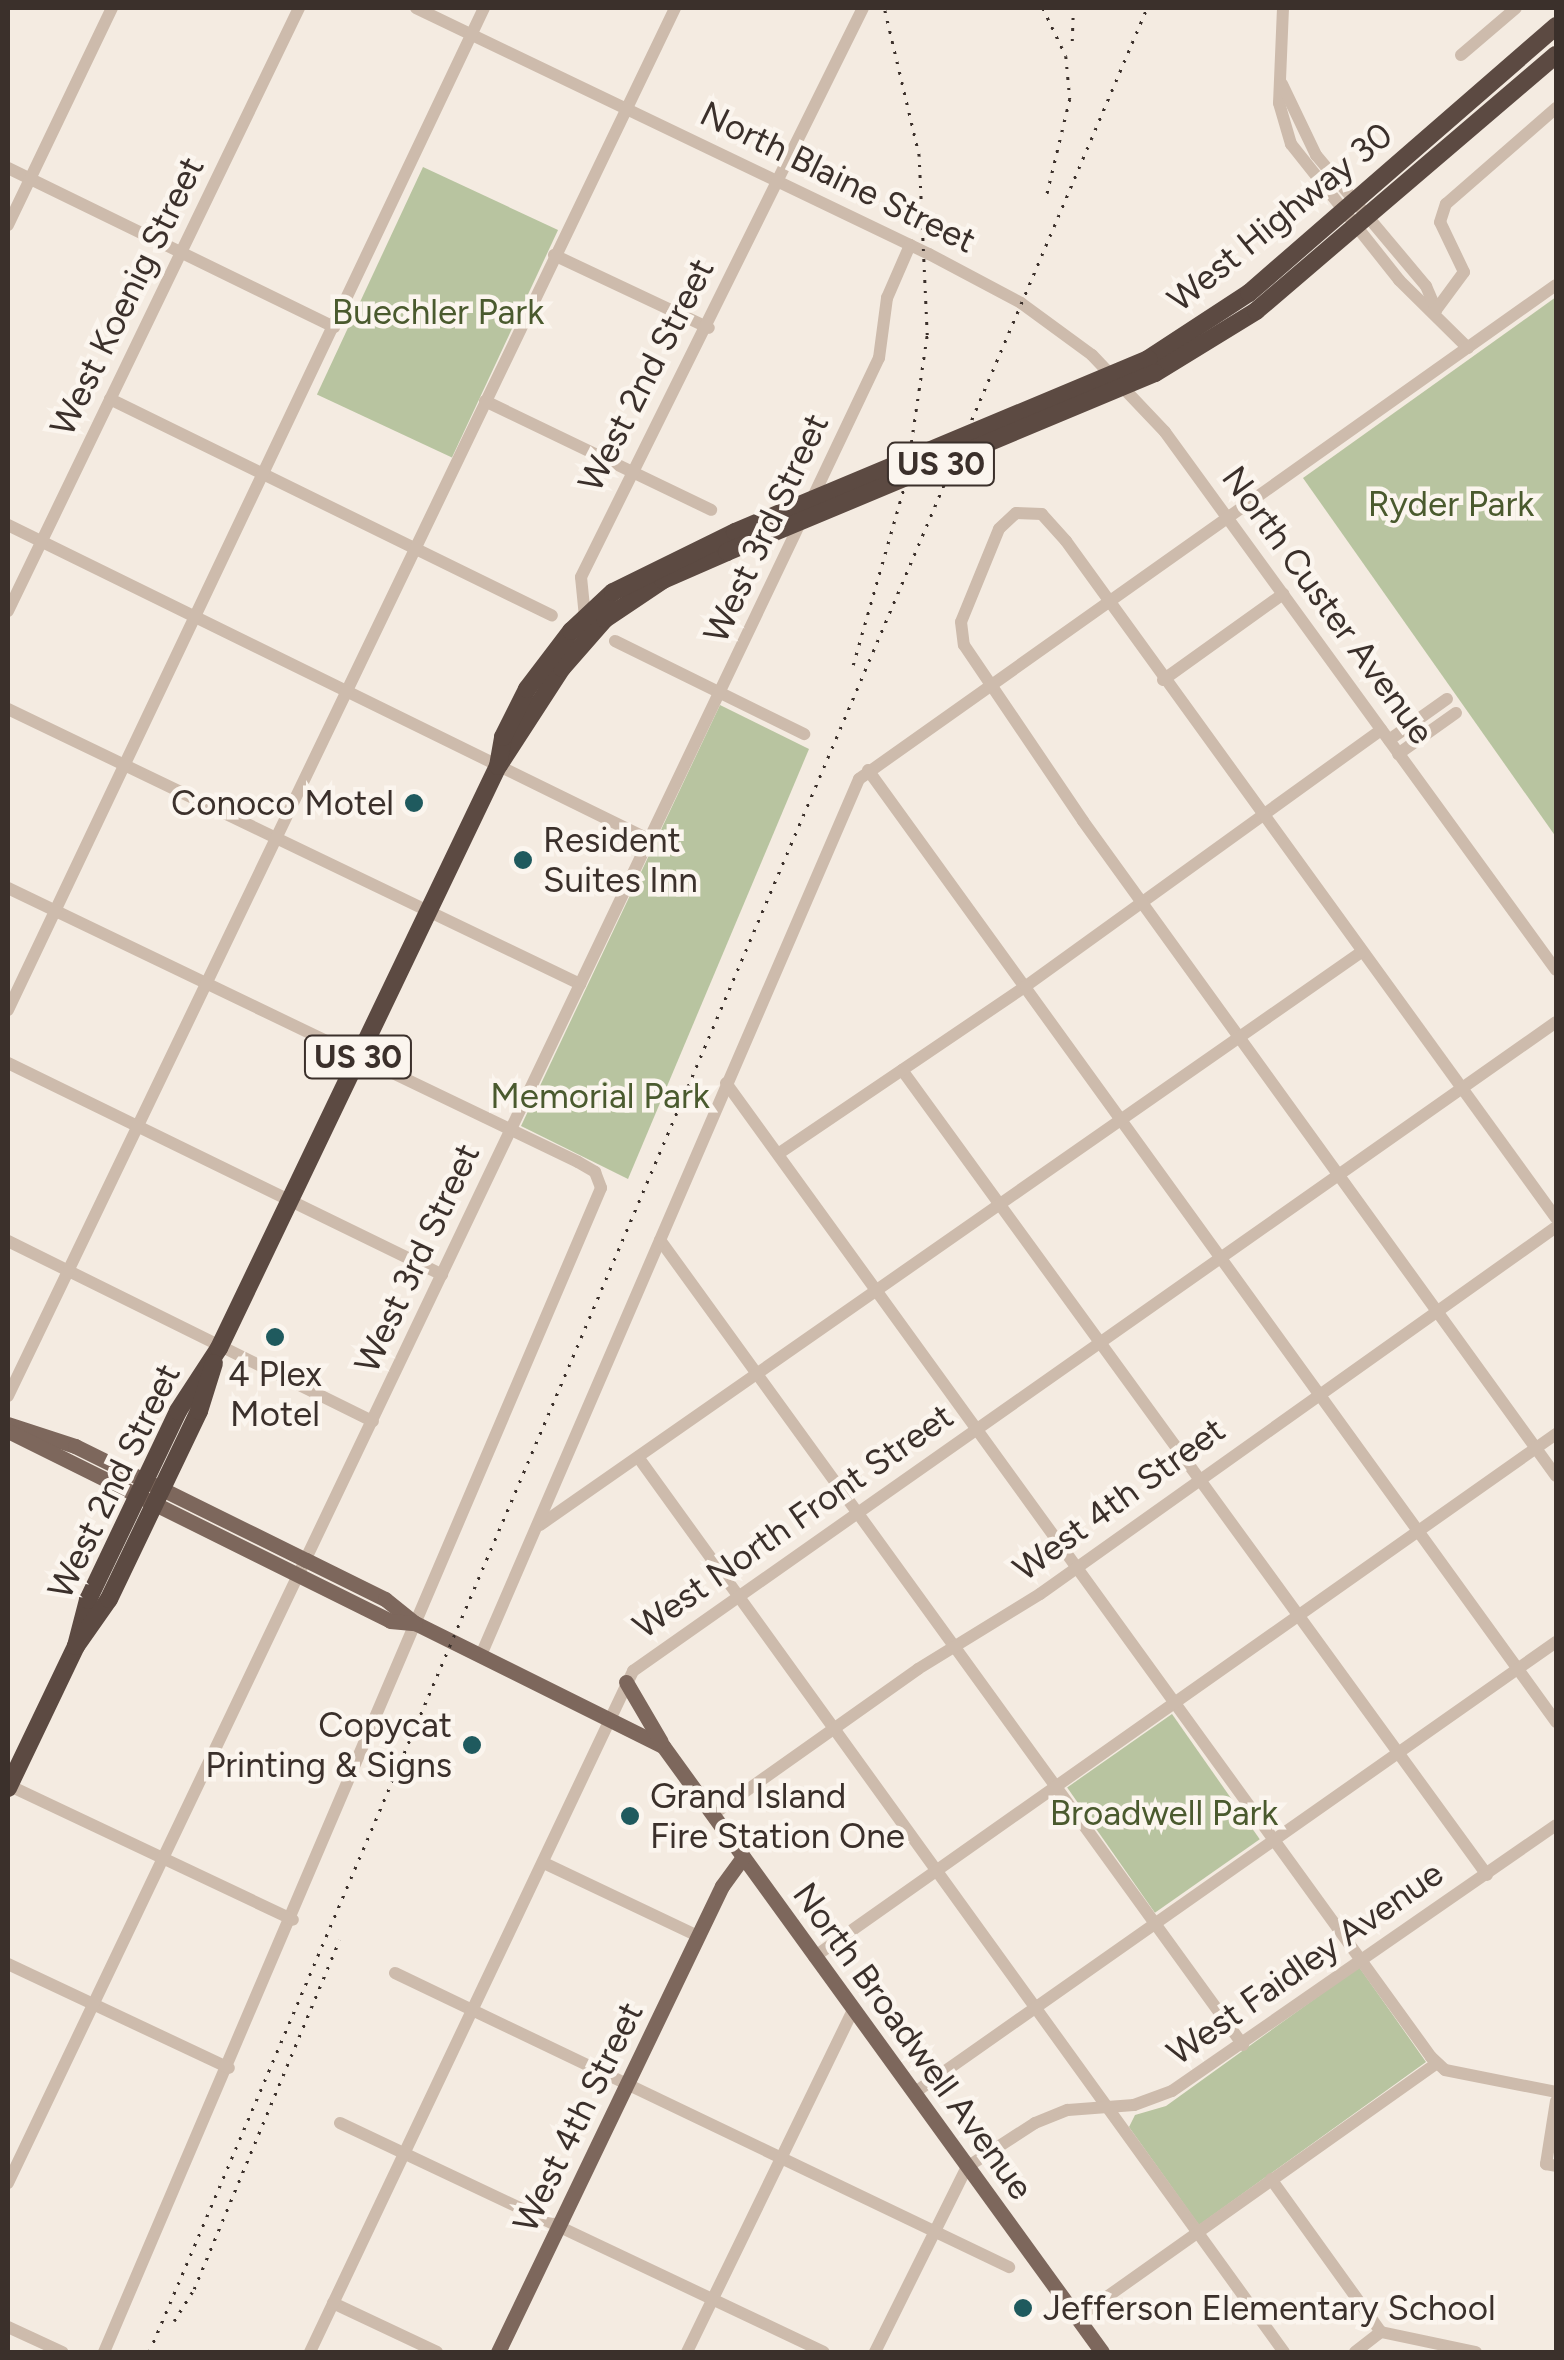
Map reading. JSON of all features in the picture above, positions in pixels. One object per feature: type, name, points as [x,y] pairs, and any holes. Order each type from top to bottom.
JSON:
[{"type":"highway","name":"West Highway 30","points":[[589,624],[640,574],[735,532],[1151,366],[1226,310],[1556,26]]},
{"type":"highway","name":"West Highway 30","points":[[589,624],[648,588],[1242,322],[1556,55]]},
{"type":"highway","name":"West 2nd Street","points":[[8,1786],[76,1646],[88,1600],[149,1494],[498,766],[589,624]]},
{"type":"main road","name":"North Broadwell Avenue","points":[[8,1427],[74,1446],[149,1494],[298,1576],[390,1621],[415,1623]]},
{"type":"main road","name":"North Broadwell Avenue","points":[[149,1494],[306,1560],[385,1599],[415,1623],[663,1746],[1102,2352]]},
{"type":"main road","points":[[626,1682],[663,1746]]},
{"type":"main road","name":"West 4th Street","points":[[498,2352],[698,1936],[742,1857]]},
{"type":"street","points":[[8,225],[112,8]]},
{"type":"street","name":"West Koenig Street","points":[[8,611],[299,8]]},
{"type":"street","name":"North Blaine Street","points":[[416,8],[910,245],[1021,303]]},
{"type":"street","points":[[8,1010],[484,8]]},
{"type":"street","points":[[8,1396],[134,1125],[674,8]]},
{"type":"street","name":"West 2nd Street","points":[[589,624],[579,582],[709,328],[863,8]]},
{"type":"street","points":[[1283,8],[1282,84],[1316,156],[1348,207],[1426,286],[1436,310],[1468,348]]},
{"type":"street","points":[[1461,55],[1516,8]]},
{"type":"street","points":[[1436,310],[1464,272],[1441,226],[1446,204],[1556,108]]},
{"type":"street","points":[[8,168],[334,328]]},
{"type":"street","name":"West 3rd Street","points":[[8,2183],[722,694],[879,358],[887,298],[910,245]]},
{"type":"street","points":[[554,255],[709,328]]},
{"type":"street","points":[[481,1654],[846,798],[868,770],[1556,285]]},
{"type":"street","name":"North Custer Avenue","points":[[1021,303],[1122,384],[1228,518],[1556,970]]},
{"type":"street","points":[[110,399],[552,616]]},
{"type":"street","points":[[485,401],[711,510]]},
{"type":"street","points":[[1556,1218],[1042,514],[1016,514],[999,529],[962,631],[988,684],[1556,1476]]},
{"type":"street","points":[[8,526],[197,614],[650,840]]},
{"type":"street","points":[[1164,680],[1283,594]]},
{"type":"street","points":[[615,641],[804,734]]},
{"type":"street","points":[[778,1154],[1026,986],[1261,816],[1446,699]]},
{"type":"street","points":[[8,710],[580,984]]},
{"type":"street","points":[[1398,754],[1456,712]]},
{"type":"street","points":[[868,770],[1556,1722]]},
{"type":"street","points":[[8,888],[585,1166],[600,1188],[230,2068],[104,2352]]},
{"type":"street","points":[[538,1527],[1124,1122],[1360,953]]},
{"type":"street","name":"West North Front Street","points":[[310,2352],[407,2156],[626,1682],[738,1595],[1556,1022]]},
{"type":"street","points":[[8,1063],[442,1275]]},
{"type":"street","points":[[902,1070],[1487,1874]]},
{"type":"street","points":[[726,1083],[1360,1963],[1437,2063],[1445,2070],[1556,2092]]},
{"type":"street","name":"West 4th Street","points":[[712,1815],[834,1728],[1077,1567],[1556,1228]]},
{"type":"street","points":[[660,1240],[1242,2045]]},
{"type":"street","points":[[8,1241],[218,1348],[373,1421]]},
{"type":"street","points":[[814,1957],[1556,1434]]},
{"type":"street","points":[[638,1458],[1284,2352]]},
{"type":"street","points":[[914,2094],[1556,1642]]},
{"type":"street","points":[[8,1786],[293,1920]]},
{"type":"street","name":"West Faidley Avenue","points":[[967,2167],[1035,2123],[1068,2110],[1107,2107],[1172,2091],[1556,1826]]},
{"type":"street","points":[[544,1863],[698,1936]]},
{"type":"street","points":[[8,1964],[230,2068]]},
{"type":"street","points":[[395,1973],[628,2081],[1009,2267]]},
{"type":"street","points":[[687,2352],[853,2010]]},
{"type":"street","points":[[1078,2318],[1437,2063]]},
{"type":"street","points":[[1551,2165],[1556,2102]]},
{"type":"street","points":[[340,2123],[824,2352]]},
{"type":"street","points":[[8,2144],[22,2152]]},
{"type":"street","points":[[875,2352],[967,2167]]},
{"type":"street","points":[[1272,2178],[1381,2332],[1476,2352]]},
{"type":"street","points":[[333,2303],[437,2352]]},
{"type":"street","points":[[8,2327],[62,2352]]},
{"type":"street","points":[[1355,2352],[1381,2332]]},
{"type":"green space","name":"Buechler Park","points":[[423,167],[558,230],[452,457],[317,394]]},
{"type":"green space","name":"Ryder Park","points":[[1556,297],[1556,837],[1303,478]]},
{"type":"green space","name":"Memorial Park","points":[[720,705],[809,749],[628,1179],[521,1126]]},
{"type":"green space","name":"Broadwell Park","points":[[1172,1714],[1260,1839],[1155,1913],[1067,1787]]},
{"type":"green space","points":[[1359,1967],[1426,2062],[1199,2225],[1129,2127],[1135,2115],[1166,2106]]},
{"type":"railway","points":[[853,665],[905,484],[927,335],[919,156],[884,8]]},
{"type":"railway","points":[[1043,8],[1066,56],[1070,99],[1047,195]]},
{"type":"railway","points":[[1072,41],[1073,8]]},
{"type":"railway","points":[[149,2352],[1147,8]]},
{"type":"railway","points":[[174,2321],[194,2289],[339,1940]]},
{"type":"place","name":"Conoco Motel","points":[[414,803]]},
{"type":"place","name":"Resident Suites Inn","points":[[523,860]]},
{"type":"place","name":"4 Plex Motel","points":[[275,1337]]},
{"type":"place","name":"Copycat Printing & Signs","points":[[472,1745]]},
{"type":"place","name":"Grand Island Fire Station One","points":[[630,1816]]},
{"type":"place","name":"Jefferson Elementary School","points":[[1023,2308]]}]
